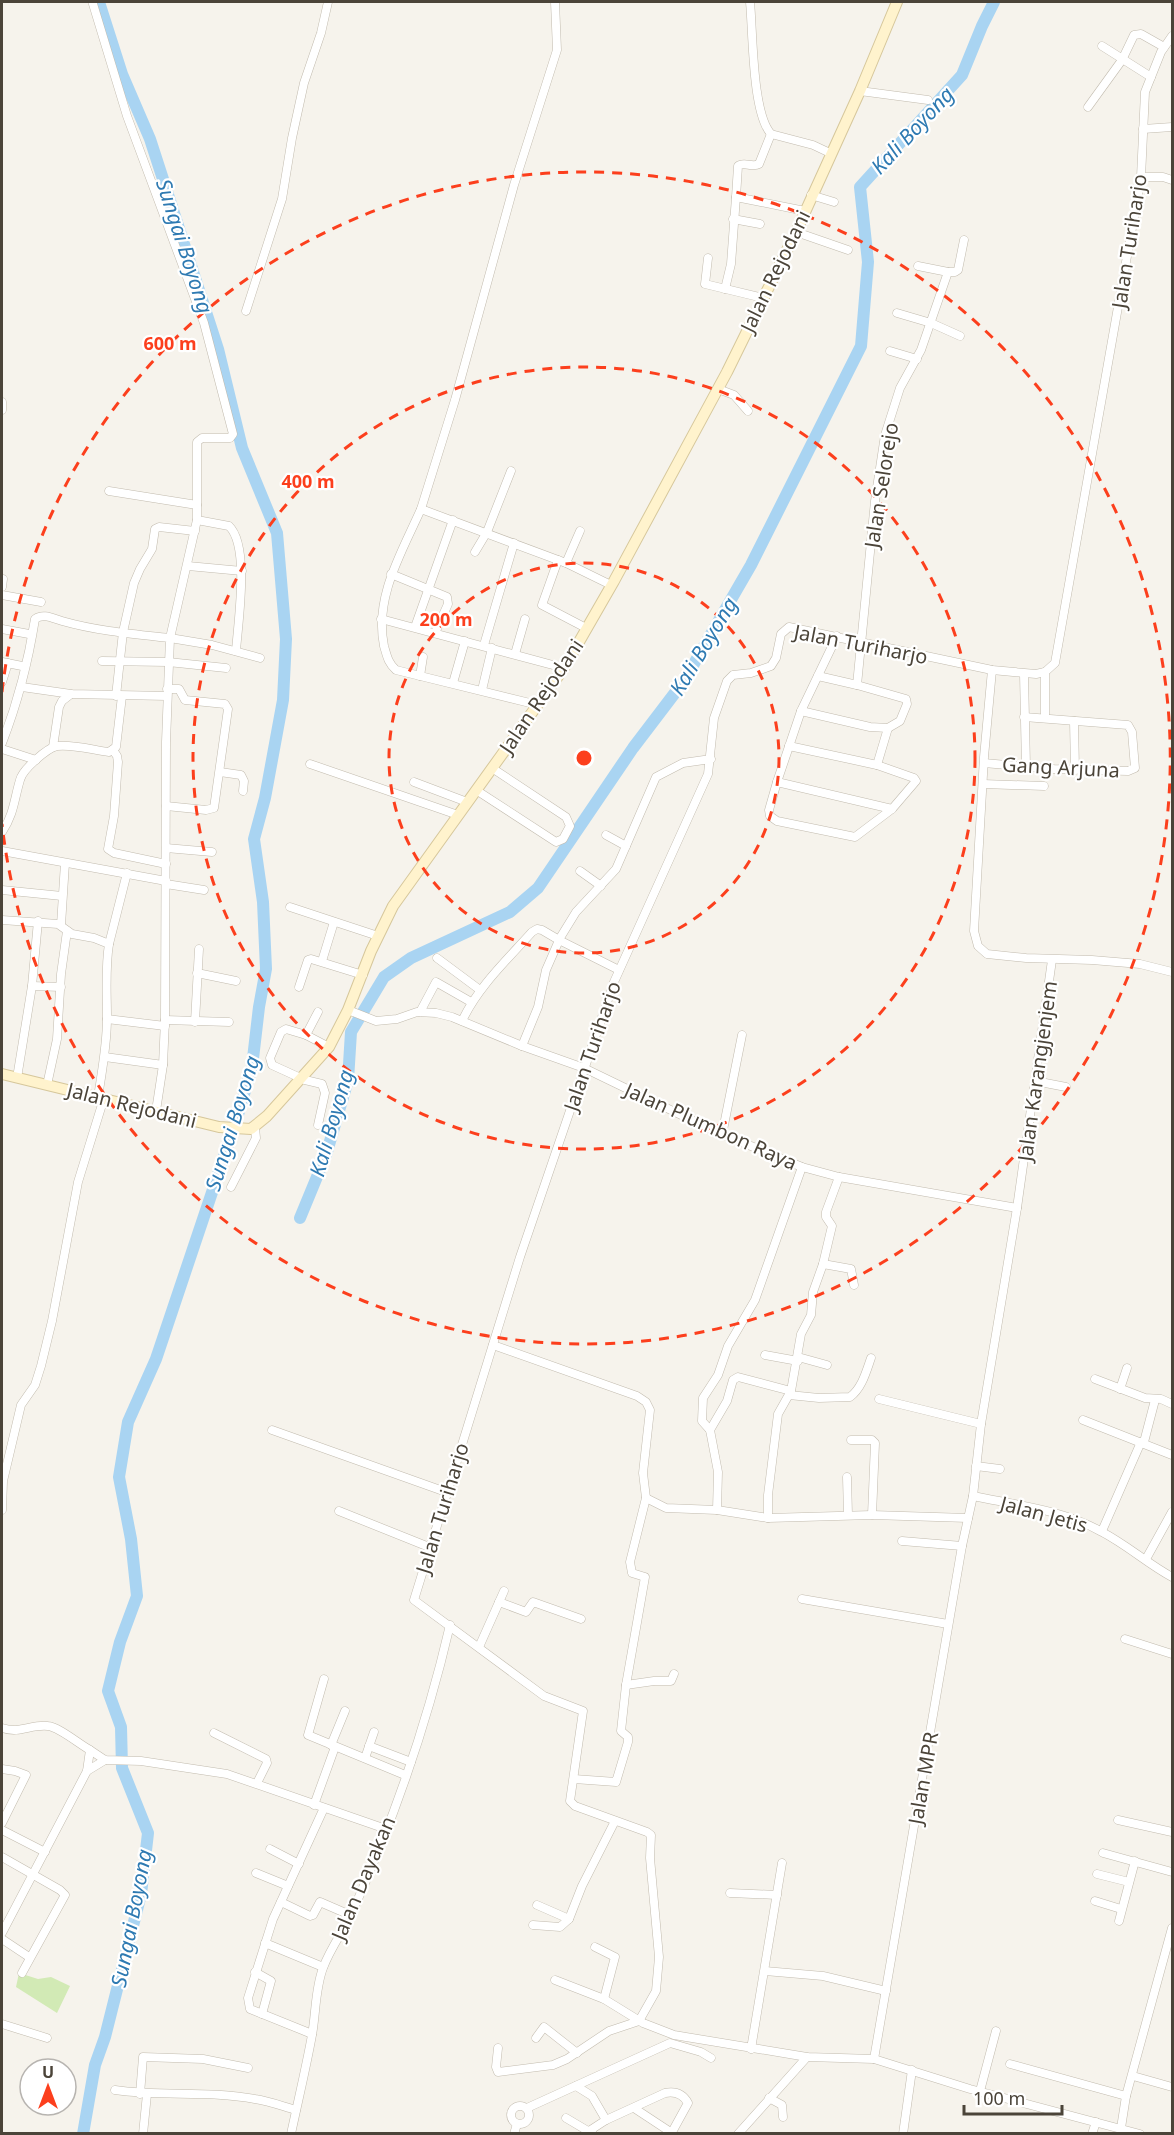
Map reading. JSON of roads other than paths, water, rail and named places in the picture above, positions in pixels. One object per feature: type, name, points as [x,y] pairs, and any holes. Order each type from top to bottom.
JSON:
[{"type":"main road","name":"Jalan Rejodani","points":[[2,1074],[219,1127],[250,1129],[329,1047],[350,1011],[378,936],[393,906],[564,668],[722,381],[806,211],[811,195],[860,91],[897,2]]},
{"type":"street","points":[[246,311],[282,199],[304,83],[321,33],[328,2]]},
{"type":"street","points":[[538,705],[396,670],[391,666],[381,630],[381,619],[391,574],[421,509],[455,400],[514,185],[557,50],[555,2]]},
{"type":"street","points":[[750,2],[755,75],[762,118],[771,134],[813,145],[830,153]]},
{"type":"street","points":[[93,4],[127,116],[204,323],[233,434],[230,438],[202,438],[197,442],[197,520],[170,638],[167,692],[165,1023],[163,1065],[156,1111]]},
{"type":"street","points":[[1088,107],[1122,60],[1134,35],[1137,34],[1168,45]]},
{"type":"street","name":"Jalan Turiharjo","points":[[450,1626],[416,1603],[415,1595],[429,1547],[520,1257],[619,970],[708,774],[717,707],[727,681],[733,675],[751,673],[771,666],[776,658],[781,634],[785,628],[793,627],[992,670],[1024,674],[1045,672],[1055,663],[1141,177],[1145,92],[1173,36]]},
{"type":"street","points":[[1102,46],[1151,77]]},
{"type":"street","points":[[860,91],[928,100]]},
{"type":"street","points":[[1143,129],[1173,127]]},
{"type":"street","points":[[725,290],[731,264],[738,166],[759,164],[771,134]]},
{"type":"street","points":[[1141,177],[1163,177],[1173,180]]},
{"type":"street","points":[[811,195],[834,202]]},
{"type":"street","points":[[736,197],[806,211]]},
{"type":"street","points":[[733,219],[760,224]]},
{"type":"street","points":[[796,232],[848,250]]},
{"type":"street","name":"Jalan Selorejo","points":[[856,685],[875,501],[885,435],[900,388],[916,359],[931,323],[948,272],[958,270],[964,240]]},
{"type":"street","points":[[708,258],[704,283],[763,298]]},
{"type":"street","points":[[918,266],[948,272]]},
{"type":"street","points":[[897,313],[931,323],[960,336]]},
{"type":"street","points":[[890,351],[916,359]]},
{"type":"street","points":[[722,381],[748,411]]},
{"type":"street","points":[[2,402],[2,410]]},
{"type":"street","points":[[475,552],[487,532],[511,471]]},
{"type":"street","points":[[109,491],[197,505]]},
{"type":"street","points":[[421,509],[562,561],[611,585]]},
{"type":"street","points":[[197,520],[229,526],[238,546],[242,571],[236,651]]},
{"type":"street","points":[[415,627],[453,520]]},
{"type":"street","points":[[2,832],[16,804],[20,777],[25,769],[53,747],[109,752],[113,750],[117,741],[119,661],[134,583],[152,549],[155,529],[159,527],[195,531]]},
{"type":"street","points":[[580,531],[562,561],[542,605],[586,628]]},
{"type":"street","points":[[482,690],[488,646],[514,543]]},
{"type":"street","points":[[188,566],[242,571]]},
{"type":"street","points":[[391,574],[445,596],[449,600],[435,633]]},
{"type":"street","points":[[2,595],[41,602]]},
{"type":"street","points":[[2,743],[22,687],[35,619],[38,617],[47,616],[82,626],[212,645],[260,658]]},
{"type":"street","points":[[381,619],[564,668]]},
{"type":"street","points":[[515,654],[525,619]]},
{"type":"street","points":[[2,629],[29,634]]},
{"type":"street","points":[[789,746],[877,765],[916,780],[892,809],[860,834],[850,837],[777,821],[770,816],[769,810],[777,783],[789,746],[801,711],[837,636]]},
{"type":"street","points":[[453,683],[465,641]]},
{"type":"street","points":[[420,676],[423,657]]},
{"type":"street","points":[[102,661],[168,662],[225,668]]},
{"type":"street","points":[[2,682],[5,662],[22,666]]},
{"type":"street","name":"Jalan Karangjenjem","points":[[973,1496],[981,1424],[1017,1208],[1053,960],[987,954],[978,946],[974,931],[992,670]]},
{"type":"street","points":[[1045,672],[1045,718]]},
{"type":"street","points":[[1024,674],[1026,767]]},
{"type":"street","points":[[801,711],[870,727],[888,728],[900,721],[907,704],[906,699],[819,676]]},
{"type":"street","points":[[22,687],[71,694],[119,696],[179,689],[185,700],[225,704],[227,706],[214,808],[206,810],[166,806]]},
{"type":"street","points":[[53,747],[59,707],[62,701],[71,694]]},
{"type":"street","points":[[1024,717],[1074,721],[1075,770]]},
{"type":"street","name":"Gang Arjuna","points":[[984,764],[1075,770],[1133,770],[1135,765],[1132,732],[1128,725],[1074,721]]},
{"type":"street","points":[[877,765],[888,728]]},
{"type":"street","points":[[2,748],[36,760]]},
{"type":"street","points":[[113,750],[118,762],[114,816],[108,849],[121,855],[166,864]]},
{"type":"street","points":[[522,1046],[538,1007],[546,970],[559,940],[576,912],[616,869],[656,777],[682,763],[711,759]]},
{"type":"street","points":[[310,764],[458,815]]},
{"type":"street","points":[[476,790],[556,842],[563,839],[570,826],[566,817],[492,768]]},
{"type":"street","points":[[220,772],[242,775],[243,791]]},
{"type":"street","points":[[414,782],[467,802]]},
{"type":"street","points":[[777,783],[892,809]]},
{"type":"street","points":[[983,784],[1044,786]]},
{"type":"street","points":[[606,835],[626,846]]},
{"type":"street","points":[[166,848],[212,852]]},
{"type":"street","points":[[2,851],[123,872],[204,890]]},
{"type":"street","points":[[2,1510],[3,1481],[21,1405],[35,1385],[41,1366],[52,1321],[78,1182],[101,1098],[107,1019],[105,988],[110,944],[123,872],[121,855]]},
{"type":"street","points":[[47,1085],[57,1039],[64,928],[62,896],[65,863]]},
{"type":"street","points":[[580,871],[601,886]]},
{"type":"street","points":[[2,890],[62,896]]},
{"type":"street","points":[[290,907],[378,936]]},
{"type":"street","points":[[2,920],[38,921],[110,944]]},
{"type":"street","points":[[17,1077],[32,986],[38,921]]},
{"type":"street","points":[[322,961],[334,922]]},
{"type":"street","points":[[462,1021],[480,990],[535,930],[542,930],[619,970]]},
{"type":"street","points":[[195,1023],[199,949]]},
{"type":"street","points":[[437,958],[480,990]]},
{"type":"street","points":[[299,987],[308,960],[313,959],[363,975]]},
{"type":"street","points":[[1053,960],[1140,964],[1173,972]]},
{"type":"street","points":[[197,973],[236,981]]},
{"type":"street","points":[[350,1011],[376,1021],[397,1019],[420,1012],[436,982],[471,1002]]},
{"type":"street","points":[[32,986],[61,987]]},
{"type":"street","points":[[306,1035],[318,1012]]},
{"type":"street","name":"Jalan Plumbon Raya","points":[[420,1012],[436,1013],[462,1021],[584,1068],[722,1135],[802,1167],[839,1177],[1017,1208]]},
{"type":"street","points":[[107,1019],[165,1023],[229,1022]]},
{"type":"street","points":[[318,1125],[325,1093],[322,1084],[301,1078],[272,1065],[270,1058],[283,1029],[306,1035],[329,1047]]},
{"type":"street","points":[[722,1135],[742,1035]]},
{"type":"street","points":[[105,1057],[163,1065]]},
{"type":"street","points":[[1035,1081],[1066,1087]]},
{"type":"street","points":[[231,1187],[256,1138],[250,1129]]},
{"type":"street","points":[[717,1510],[718,1472],[710,1430],[702,1421],[703,1398],[718,1375],[728,1346],[755,1300],[802,1167]]},
{"type":"street","points":[[768,1518],[775,1426],[778,1414],[790,1393],[801,1334],[812,1315],[813,1292],[823,1264],[832,1226],[826,1215],[839,1177]]},
{"type":"street","points":[[823,1264],[851,1269],[854,1285]]},
{"type":"street","points":[[493,1345],[643,1398],[650,1410],[643,1473],[646,1498],[630,1562],[632,1572],[645,1577],[645,1581],[626,1685],[621,1731],[628,1737],[628,1742],[618,1779],[614,1783],[574,1779]]},
{"type":"street","points":[[765,1355],[827,1365]]},
{"type":"street","points":[[710,1430],[722,1412],[736,1377],[790,1393],[819,1398],[850,1397],[861,1384],[871,1358]]},
{"type":"street","points":[[1120,1389],[1127,1368]]},
{"type":"street","points":[[1095,1379],[1145,1398],[1173,1404]]},
{"type":"street","points":[[879,1399],[981,1424]]},
{"type":"street","points":[[1102,1532],[1142,1442],[1155,1400]]},
{"type":"street","points":[[1083,1420],[1173,1455]]},
{"type":"street","points":[[272,1430],[446,1492]]},
{"type":"street","points":[[851,1440],[872,1440],[875,1443],[872,1515]]},
{"type":"street","points":[[976,1466],[1000,1469]]},
{"type":"street","points":[[848,1477],[848,1515]]},
{"type":"street","name":"Jalan Jetis","points":[[973,1496],[1048,1511],[1077,1520],[1102,1532],[1173,1577]]},
{"type":"street","name":"Jalan MPR","points":[[874,2059],[932,1731],[948,1624],[973,1496]]},
{"type":"street","points":[[646,1498],[666,1508],[717,1510],[768,1518],[848,1515],[968,1518]]},
{"type":"street","points":[[339,1510],[429,1547]]},
{"type":"street","points":[[1146,1559],[1172,1514]]},
{"type":"street","points":[[902,1541],[962,1546]]},
{"type":"street","points":[[479,1647],[504,1591]]},
{"type":"street","points":[[802,1599],[948,1624]]},
{"type":"street","points":[[499,1602],[526,1612],[533,1602],[581,1619]]},
{"type":"street","points":[[450,1626],[544,1696],[583,1711],[570,1801],[572,1804],[647,1832],[651,1837],[650,1858],[659,1957],[656,1991],[639,2021],[609,2031],[553,2065],[500,2073],[496,2067],[498,2048]]},
{"type":"street","name":"Jalan Dayakan","points":[[291,2133],[312,2034],[315,2004],[323,1967],[350,1915],[411,1762],[439,1673],[450,1626]]},
{"type":"street","points":[[1125,1639],[1173,1654]]},
{"type":"street","points":[[626,1685],[654,1681],[671,1682],[674,1674]]},
{"type":"street","points":[[324,1679],[308,1733],[333,1746],[405,1775]]},
{"type":"street","points":[[314,1805],[345,1711]]},
{"type":"street","points":[[2,1728],[15,1732],[41,1726],[53,1727],[109,1760],[141,1761],[213,1770],[257,1783],[386,1829]]},
{"type":"street","points":[[365,1758],[374,1732]]},
{"type":"street","points":[[214,1733],[266,1759],[267,1763],[257,1783]]},
{"type":"street","points":[[369,1746],[411,1762]]},
{"type":"street","points":[[2,1932],[87,1771],[90,1750]]},
{"type":"street","points":[[87,1771],[109,1760]]},
{"type":"street","points":[[2,1769],[26,1775],[2,1823]]},
{"type":"street","points":[[312,2034],[250,2009],[249,1991],[281,1902],[324,1808]]},
{"type":"street","points":[[1118,1820],[1173,1832]]},
{"type":"street","points":[[533,1925],[560,1927],[569,1919],[582,1886],[615,1821]]},
{"type":"street","points":[[2,1830],[45,1852]]},
{"type":"street","points":[[270,1850],[298,1864]]},
{"type":"street","points":[[1103,1853],[1173,1872]]},
{"type":"street","points":[[2,1857],[65,1894],[22,1973]]},
{"type":"street","points":[[1119,1921],[1135,1861]]},
{"type":"street","points":[[751,2049],[782,1863]]},
{"type":"street","points":[[256,1873],[288,1886]]},
{"type":"street","points":[[1097,1874],[1129,1882]]},
{"type":"street","points":[[730,1893],[777,1895]]},
{"type":"street","points":[[1095,1901],[1121,1909]]},
{"type":"street","points":[[281,1902],[310,1916],[313,1915],[320,1902],[350,1915]]},
{"type":"street","points":[[537,1905],[569,1919]]},
{"type":"street","points":[[1121,2128],[1126,2096],[1173,1928]]},
{"type":"street","points":[[2,1939],[29,1957]]},
{"type":"street","points":[[265,1943],[323,1967]]},
{"type":"street","points":[[595,1947],[615,1957],[604,1999]]},
{"type":"street","points":[[765,1971],[823,1976],[886,1991]]},
{"type":"street","points":[[255,1972],[271,1981],[262,2014]]},
{"type":"street","points":[[555,1980],[604,1999],[639,2021],[674,2035],[807,2057],[874,2059],[970,2089],[1140,2133]]},
{"type":"street","points":[[2,2024],[47,2038]]},
{"type":"street","points":[[536,2038],[544,2027],[576,2053]]},
{"type":"street","points":[[980,2091],[996,2031]]},
{"type":"street","points":[[517,2124],[512,2119],[513,2109],[522,2106],[527,2108],[670,2043],[700,2052],[711,2058]]},
{"type":"street","points":[[143,2133],[143,2057],[203,2059],[248,2068]]},
{"type":"street","points":[[738,2133],[807,2057]]},
{"type":"street","points":[[1010,2064],[1126,2096]]},
{"type":"street","points":[[903,2133],[912,2070]]},
{"type":"street","points":[[1133,2076],[1173,2087]]},
{"type":"street","points":[[592,2096],[594,2078]]},
{"type":"street","points":[[576,2086],[592,2096],[606,2120]]},
{"type":"street","points":[[115,2090],[144,2094],[254,2098],[296,2110]]},
{"type":"street","points":[[566,2118],[591,2132],[606,2120],[665,2093],[672,2092],[684,2096],[688,2103],[671,2133],[634,2108]]},
{"type":"street","points":[[769,2098],[782,2105],[783,2117]]},
{"type":"street","points":[[517,2124],[526,2122],[529,2118],[530,2113],[527,2108]]},
{"type":"street","points":[[1092,2133],[1095,2122]]},
{"type":"street","points":[[514,2133],[517,2124]]},
{"type":"waterway","name":"Sungai Boyong","points":[[83,2134],[95,2065],[105,2037],[141,1894],[148,1833],[122,1768],[121,1727],[108,1691],[120,1642],[137,1596],[131,1539],[119,1477],[128,1422],[156,1359],[252,1067],[266,969],[263,902],[254,839],[265,798],[283,700],[286,639],[277,533],[242,448],[218,349],[150,139],[122,74],[99,2]]},
{"type":"waterway","name":"Kali Boyong","points":[[300,1218],[326,1155],[348,1080],[351,1032],[384,977],[411,958],[510,912],[538,888],[633,748],[684,681],[751,565],[861,346],[868,262],[860,187],[962,75],[994,2]]}]
